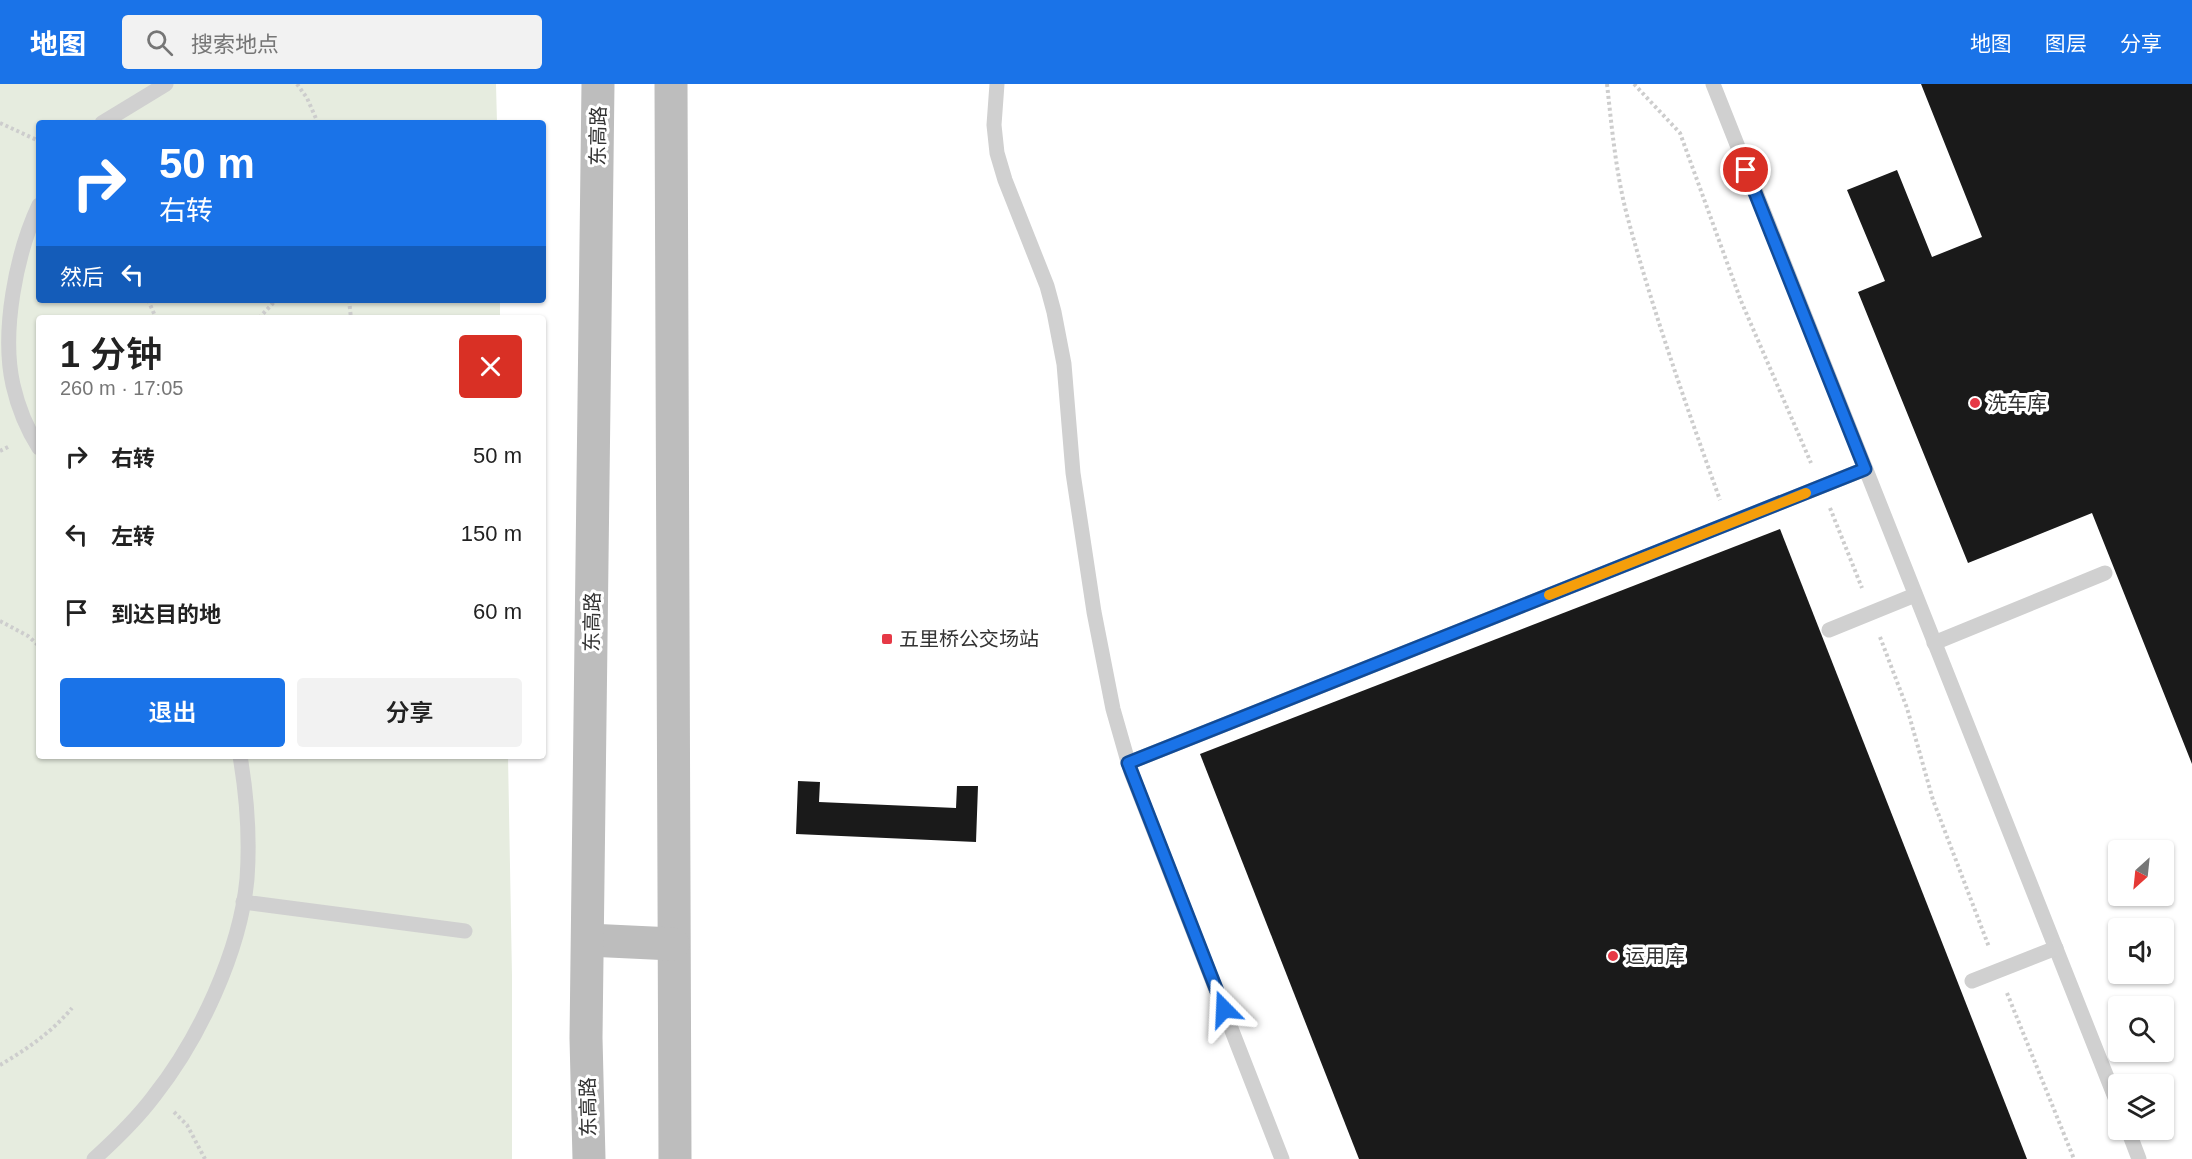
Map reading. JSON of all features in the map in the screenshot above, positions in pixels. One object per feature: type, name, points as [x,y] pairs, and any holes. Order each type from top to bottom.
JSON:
[{"type":"street","name":"东高路","points":[[589,1159],[586,1038],[598,84]]},
{"type":"street","points":[[671,84],[675,1159]]},
{"type":"street","points":[[588,940],[673,944]]},
{"type":"lane","points":[[107,120],[166,84]]},
{"type":"lane","points":[[997,84],[994,125],[997,153],[1005,180],[1047,286],[1060,338],[1067,389],[1073,473],[1089,582],[1106,676],[1128,763],[1282,1159]]},
{"type":"lane","points":[[1713,84],[2108,1080]]},
{"type":"lane","points":[[36,213],[25,244],[16,281],[10,319],[10,353],[13,383],[21,410],[36,442]]},
{"type":"lane","points":[[1128,763],[1865,469]]},
{"type":"lane","points":[[1934,643],[2105,573]]},
{"type":"lane","points":[[1829,630],[1915,596]]},
{"type":"lane","points":[[94,1159],[135,1120],[154,1096],[191,1040],[225,967],[238,925],[246,881],[249,836],[246,790],[241,759]]},
{"type":"lane","points":[[243,902],[465,931]]},
{"type":"lane","points":[[1971,981],[2056,948]]},
{"type":"lane","points":[[2132,1140],[2139,1159]]},
{"type":"path","points":[[297,84],[307,98],[317,120]]},
{"type":"path","points":[[1607,84],[1616,157],[1628,219],[1683,394],[1728,524]]},
{"type":"path","points":[[0,123],[36,140]]},
{"type":"path","points":[[262,315],[273,303]]},
{"type":"path","points":[[0,621],[28,636],[36,643]]},
{"type":"path","points":[[0,1065],[31,1047],[59,1023],[72,1008]]},
{"type":"path","points":[[154,1096],[183,1121],[205,1159]]},
{"type":"shaded area","points":[[0,84],[496,84],[497,120],[36,120],[36,303],[500,303],[500,315],[36,315],[36,759],[508,759],[512,976],[512,1159],[0,1159]]},
{"type":"building","points":[[1921,84],[2192,84],[2192,764],[2092,513],[1968,563],[1858,292],[1885,281],[1847,190],[1897,170],[1932,257],[1982,237]]},
{"type":"building","name":"运用库","points":[[1780,529],[2027,1159],[1359,1159],[1200,754]]},
{"type":"building","points":[[798,781],[820,782],[819,802],[956,808],[957,786],[978,786],[976,842],[796,834]]},
{"type":"slow traffic","points":[[1549,595],[1806,493]]},
{"type":"place","name":"洗车库","points":[[1975,403]]},
{"type":"place","name":"五里桥公交场站","points":[[887,639]]},
{"type":"place","name":"运用库","points":[[1613,956]]},
{"type":"route","points":[[1224,1009],[1128,763],[1865,469],[1746,170]]}]
